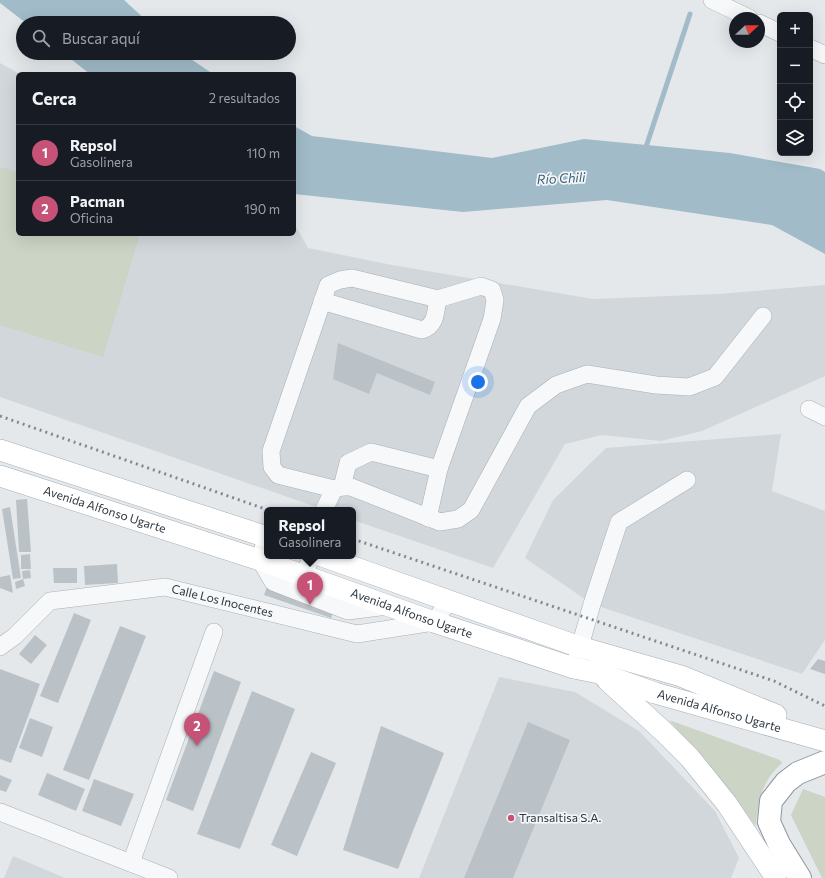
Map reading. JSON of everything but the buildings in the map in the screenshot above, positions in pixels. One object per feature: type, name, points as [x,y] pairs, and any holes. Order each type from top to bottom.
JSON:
[{"type":"highway","points":[[800,878],[779,844],[768,822],[771,801],[786,782],[798,773],[825,762]]},
{"type":"main road","name":"Avenida Alfonso Ugarte","points":[[0,450],[264,536]]},
{"type":"main road","name":"Avenida Alfonso Ugarte","points":[[0,476],[260,560],[308,566],[390,606],[434,622],[574,668],[599,673],[655,693],[825,741]]},
{"type":"main road","name":"Avenida Alfonso Ugarte","points":[[330,559],[580,647],[681,676],[825,735]]},
{"type":"main road","points":[[599,673],[665,733],[690,758],[728,804],[776,878]]},
{"type":"main road","points":[[665,733],[651,713],[655,693],[658,683],[681,676]]},
{"type":"street","points":[[712,0],[737,12]]},
{"type":"street","points":[[765,26],[777,32]]},
{"type":"street","points":[[813,49],[825,55]]},
{"type":"street","points":[[428,518],[440,469],[492,319],[495,300],[492,290],[481,286],[438,299],[352,278],[328,284],[271,451],[272,467],[278,475],[338,488],[351,487],[428,518],[440,522],[458,519],[471,510],[528,406],[556,385],[587,374],[656,385],[689,387],[715,377],[763,316]]},
{"type":"street","points":[[322,301],[422,330],[433,324],[438,299]]},
{"type":"street","points":[[809,409],[825,417]]},
{"type":"street","points":[[326,507],[338,488],[348,463],[371,452],[440,469]]},
{"type":"street","points":[[574,668],[592,604],[618,522],[687,480]]},
{"type":"street","points":[[264,547],[260,560],[273,582],[348,611],[390,606]]},
{"type":"street","name":"Calle Los Inocentes","points":[[0,647],[15,636],[50,601],[165,587],[356,634],[434,622]]},
{"type":"street","points":[[434,622],[449,601]]},
{"type":"street","points":[[132,863],[214,632]]},
{"type":"street","points":[[0,813],[169,878]]},
{"type":"shaded area","points":[[0,63],[16,72],[16,236],[296,236],[296,227],[308,248],[392,265],[593,299],[718,294],[825,285],[825,376],[702,431],[661,441],[602,435],[565,444],[493,568],[356,521],[356,507],[316,507],[0,397]]},
{"type":"shaded area","points":[[781,434],[772,491],[825,511],[825,640],[802,674],[592,604],[525,558],[553,500],[606,448]]},
{"type":"shaded area","points":[[499,677],[575,692],[639,731],[715,811],[739,858],[731,878],[419,878]]},
{"type":"shaded area","points":[[13,856],[65,878],[4,878]]},
{"type":"green space","points":[[0,167],[16,171],[16,236],[139,236],[103,357],[0,325]]},
{"type":"green space","points":[[669,720],[780,760],[782,763],[770,777],[762,792],[756,826]]},
{"type":"green space","points":[[803,789],[825,797],[825,878],[822,878],[791,815]]},
{"type":"water","points":[[0,0],[124,0],[141,16],[17,16],[0,3]]},
{"type":"water","points":[[72,60],[192,60],[210,72],[87,72]]},
{"type":"water","name":"Río Chili","points":[[296,127],[312,136],[492,158],[584,139],[730,153],[820,169],[825,172],[825,254],[772,225],[607,200],[463,212],[296,194]]},
{"type":"waterway","points":[[645,150],[690,14]]},
{"type":"railway","points":[[0,416],[264,509]]},
{"type":"railway","points":[[356,540],[774,681],[825,706]]},
{"type":"place","name":"Repsol","points":[[310,605]]},
{"type":"place","name":"Pacman","points":[[197,746]]},
{"type":"place","name":"Transaltisa S.A.","points":[[511,818]]}]
